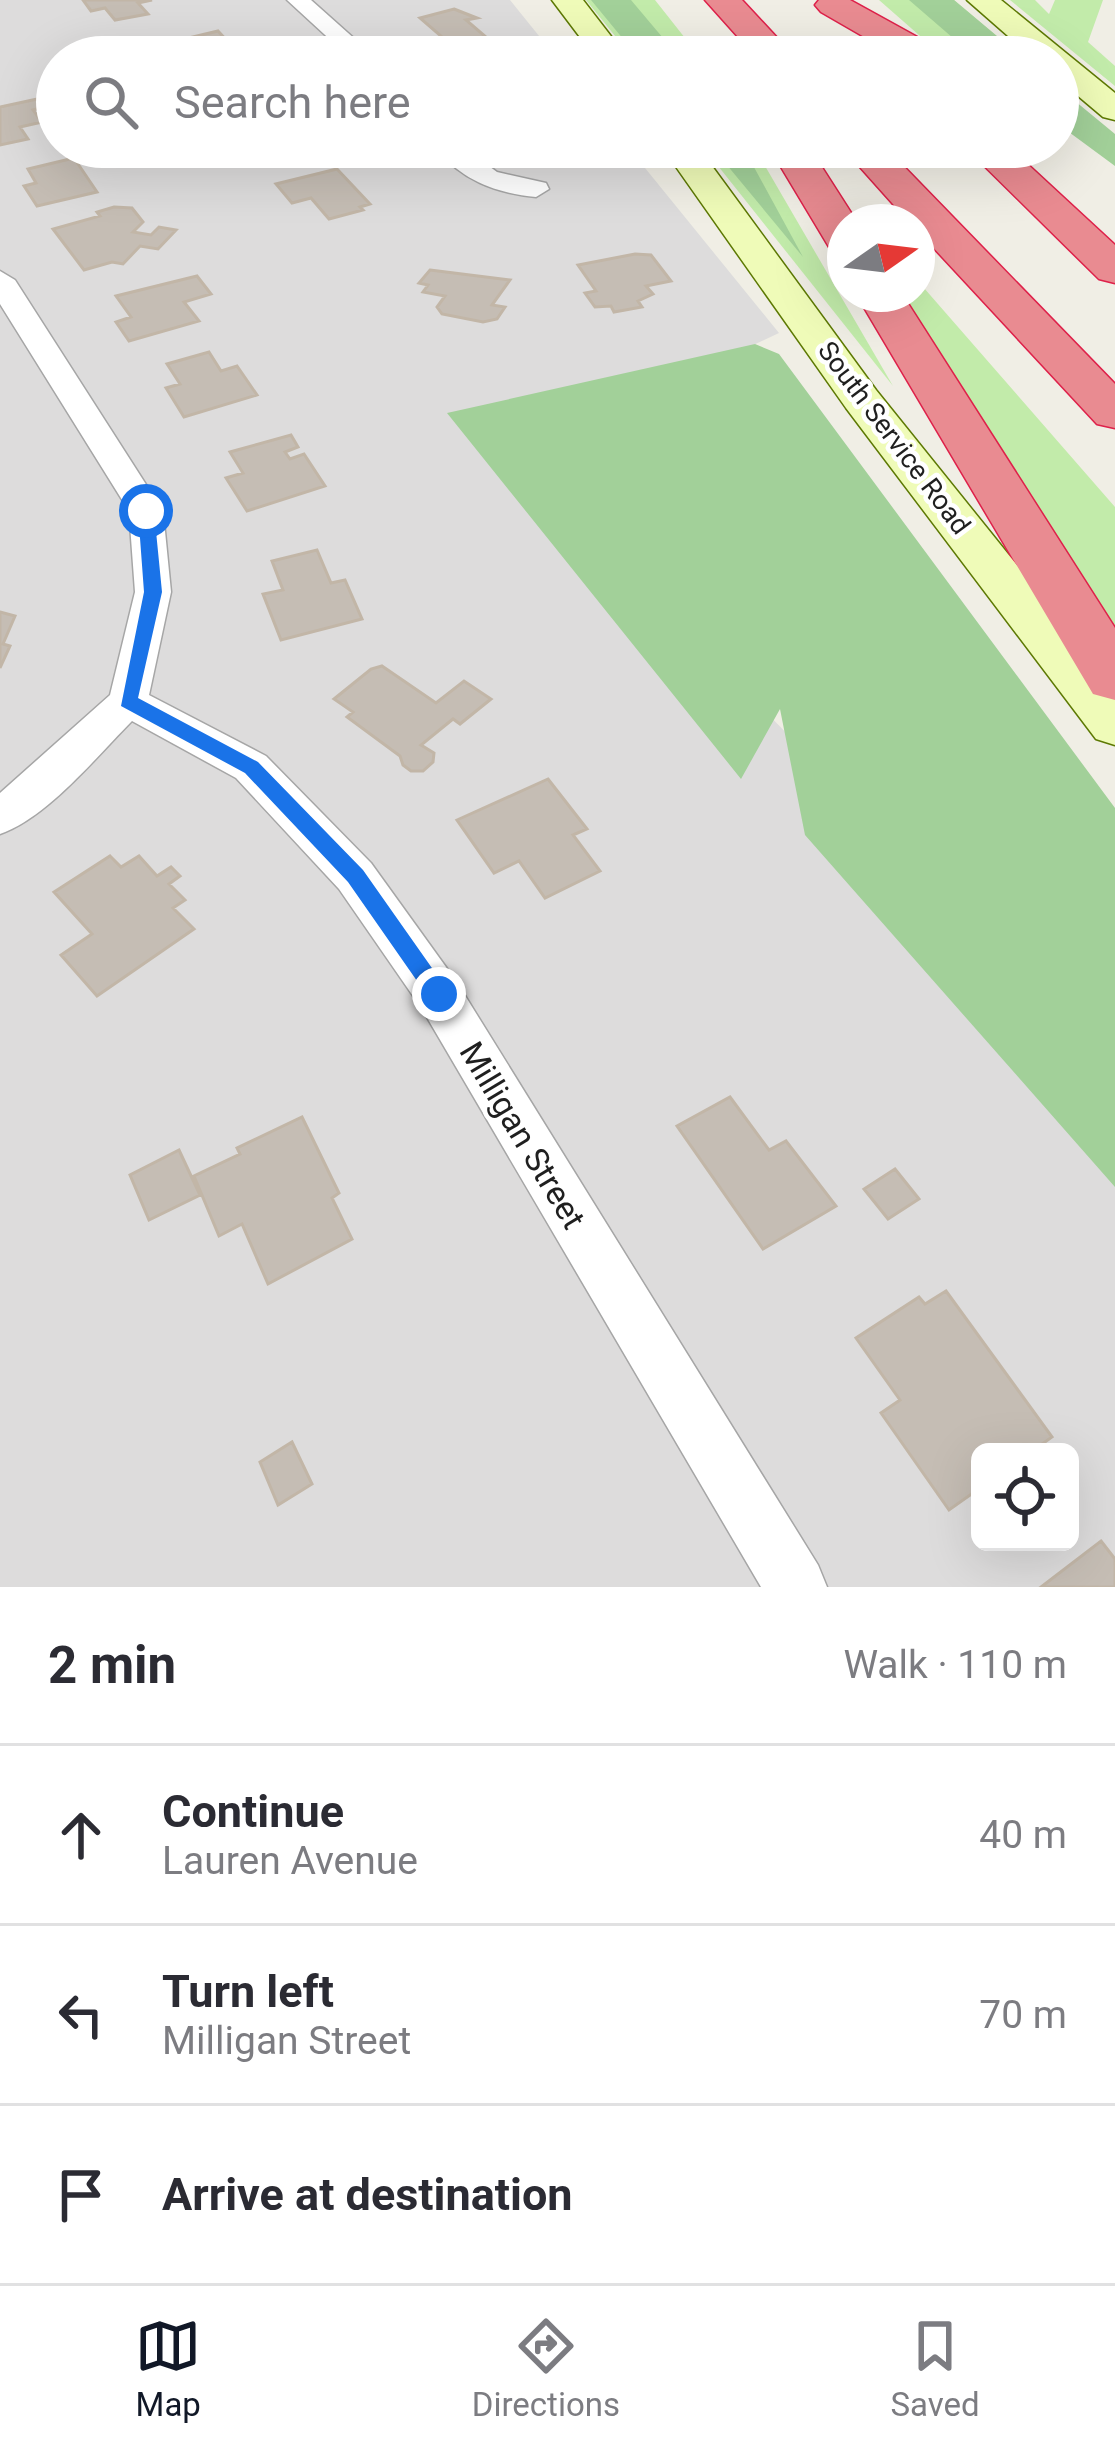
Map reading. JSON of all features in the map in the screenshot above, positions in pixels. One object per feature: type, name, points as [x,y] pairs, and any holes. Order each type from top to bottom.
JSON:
[{"type":"highway","points":[[696,0],[719,36]]},
{"type":"highway","points":[[722,0],[756,36]]},
{"type":"highway","points":[[831,3],[866,36]]},
{"type":"highway","points":[[831,3],[889,36]]},
{"type":"highway","points":[[802,168],[827,209]]},
{"type":"highway","points":[[882,168],[1115,413]]},
{"type":"highway","points":[[1008,168],[1115,268]]},
{"type":"highway","points":[[1064,168],[1074,176]]},
{"type":"highway","points":[[890,312],[1115,678]]},
{"type":"main road","points":[[567,0],[595,36]]},
{"type":"main road","points":[[982,0],[1026,36]]},
{"type":"main road","points":[[1079,80],[1115,110]]},
{"type":"main road","name":"South Service Road","points":[[695,168],[861,398],[1115,725]]},
{"type":"street","points":[[298,0],[339,36]]},
{"type":"street","points":[[469,168],[506,188],[536,189]]},
{"type":"street","points":[[0,280],[146,511],[153,592],[128,701],[56,772],[0,817]]},
{"type":"street","name":"Milligan Street","points":[[128,701],[251,767],[356,876],[439,994],[796,1587]]},
{"type":"shaded area","points":[[0,0],[510,0],[539,36],[36,36],[36,168],[645,168],[779,333],[514,457],[1115,1066],[1115,1587],[0,1587]]},
{"type":"green space","points":[[586,0],[655,0],[683,36],[615,36]]},
{"type":"green space","points":[[591,0],[631,0],[661,36],[621,36]]},
{"type":"green space","points":[[879,0],[954,0],[997,36],[920,36]]},
{"type":"green space","points":[[909,0],[954,0],[997,36],[951,36]]},
{"type":"green space","points":[[1010,0],[1035,0],[1049,14],[1055,0],[1103,0],[1088,42],[1115,66],[1115,86],[1079,57],[1079,36],[1054,36]]},
{"type":"green space","points":[[1079,104],[1115,134],[1115,166],[1079,139]]},
{"type":"green space","points":[[720,168],[766,168],[827,273],[827,303]]},
{"type":"green space","points":[[729,168],[754,168],[803,257]]},
{"type":"green space","points":[[935,301],[1115,507],[1115,641],[906,312],[935,312]]},
{"type":"green space","points":[[834,312],[850,312],[893,386]]},
{"type":"green space","points":[[755,344],[779,354],[1115,808],[1115,1187],[805,835],[780,709],[741,779],[447,413]]},
{"type":"building","points":[[83,0],[152,0],[138,3],[148,14],[115,20],[105,8],[91,11]]},
{"type":"building","points":[[454,9],[477,18],[466,20],[485,36],[441,36],[420,18]]},
{"type":"building","points":[[36,99],[36,123],[20,127],[28,139],[0,145],[0,107]]},
{"type":"building","points":[[81,168],[97,192],[37,206],[24,186],[36,183],[28,169]]},
{"type":"building","points":[[337,169],[370,204],[360,207],[363,210],[329,219],[311,198],[292,203],[276,184]]},
{"type":"building","points":[[132,208],[143,222],[133,232],[151,235],[159,227],[176,230],[158,249],[140,246],[123,264],[112,262],[84,270],[53,229],[100,216],[97,212]]},
{"type":"building","points":[[651,255],[671,281],[646,286],[653,294],[638,301],[642,307],[614,312],[611,306],[595,307],[585,293],[596,291],[578,265]]},
{"type":"building","points":[[430,270],[510,280],[492,305],[505,307],[497,319],[483,322],[442,314],[437,307],[445,296],[423,292],[428,285],[419,283]]},
{"type":"building","points":[[197,276],[211,294],[184,302],[199,321],[129,341],[116,322],[131,317],[116,296]]},
{"type":"building","points":[[209,352],[221,371],[237,366],[257,395],[184,417],[166,388],[180,384],[167,364]]},
{"type":"building","points":[[291,435],[298,447],[285,452],[290,459],[304,454],[325,486],[247,511],[226,478],[243,473],[230,452]]},
{"type":"building","points":[[317,550],[331,583],[345,580],[362,619],[281,640],[263,594],[283,590],[272,561]]},
{"type":"building","points":[[0,612],[15,616],[3,644],[10,646],[0,668]]},
{"type":"building","points":[[382,666],[436,703],[464,681],[491,699],[460,724],[453,719],[421,745],[434,753],[433,762],[423,771],[411,771],[400,756],[347,717],[353,712],[334,699],[371,669]]},
{"type":"building","points":[[548,779],[587,829],[573,835],[600,871],[545,898],[519,861],[494,873],[457,820]]},
{"type":"building","points":[[110,856],[121,867],[139,856],[157,876],[171,867],[180,876],[169,884],[185,900],[173,908],[194,929],[97,996],[61,955],[92,934],[54,892]]},
{"type":"building","points":[[730,1097],[769,1150],[786,1141],[836,1206],[763,1249],[677,1126]]},
{"type":"building","points":[[302,1117],[339,1193],[332,1198],[352,1239],[268,1284],[242,1224],[219,1236],[194,1176],[240,1154],[237,1148]]},
{"type":"building","points":[[179,1150],[200,1195],[149,1220],[130,1175]]},
{"type":"building","points":[[895,1169],[919,1199],[888,1219],[864,1189]]},
{"type":"building","points":[[946,1291],[1052,1437],[1044,1443],[971,1443],[971,1494],[949,1510],[881,1413],[900,1400],[856,1338],[919,1297],[925,1304]]},
{"type":"building","points":[[292,1442],[312,1484],[278,1505],[260,1462]]},
{"type":"building","points":[[1101,1541],[1115,1559],[1115,1587],[1041,1587]]},
{"type":"route","points":[[146,511],[153,592],[128,701],[251,767],[356,876],[439,994]]}]
